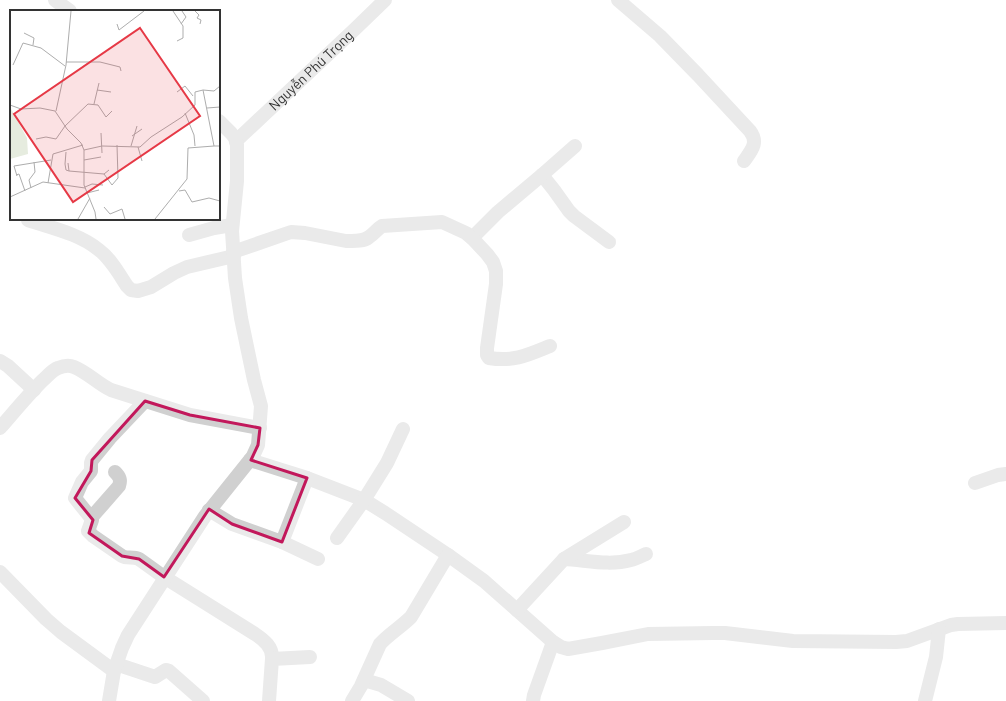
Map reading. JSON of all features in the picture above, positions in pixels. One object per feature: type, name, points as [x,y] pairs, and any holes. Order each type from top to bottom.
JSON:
[{"type":"street","points":[[55,0],[69,10]]},
{"type":"street","name":"Nguyễn Phú Trọng","points":[[236,141],[350,35],[385,0]]},
{"type":"street","points":[[618,0],[665,42],[750,131],[753,135],[754,144],[752,150],[744,161]]},
{"type":"street","points":[[108,701],[115,667],[128,635],[164,577],[209,510],[250,460],[258,445],[261,406],[241,318],[233,254],[232,225],[237,181],[236,141],[232,133],[220,122]]},
{"type":"street","points":[[472,238],[498,212],[575,146]]},
{"type":"street","points":[[542,175],[569,211],[609,242]]},
{"type":"street","points":[[28,220],[79,237],[90,243],[107,257],[127,286],[132,290],[138,291],[151,287],[186,267],[233,254],[291,232],[305,233],[346,242],[365,240],[382,226],[442,222],[466,233],[493,262],[496,271],[496,284],[487,348],[487,355],[489,358],[519,358],[550,346]]},
{"type":"street","points":[[188,235],[232,225]]},
{"type":"street","points":[[0,361],[8,366],[34,390]]},
{"type":"street","points":[[0,428],[52,372],[58,368],[66,366],[80,370],[104,387],[190,416],[260,428]]},
{"type":"street","points":[[91,518],[76,498],[82,482],[91,471],[91,463],[107,441],[145,401]]},
{"type":"street","points":[[337,538],[364,500],[392,454],[403,429]]},
{"type":"street","points":[[250,460],[307,478],[364,500],[385,512],[484,581],[553,642],[568,649],[648,634],[689,633],[725,633],[793,641],[896,642],[907,641],[939,629],[958,624],[1006,623]]},
{"type":"street","points":[[115,472],[120,477],[119,486],[91,518],[92,520],[88,531],[125,558],[139,559],[164,577],[262,638],[268,644],[272,654],[269,701]]},
{"type":"street","points":[[975,483],[998,475],[1006,474]]},
{"type":"street","points":[[282,542],[307,478]]},
{"type":"street","points":[[209,510],[238,527],[282,542],[318,559]]},
{"type":"street","points":[[517,610],[564,559],[624,522]]},
{"type":"street","points":[[564,559],[608,563],[633,560],[646,554]]},
{"type":"street","points":[[352,701],[364,680],[380,644],[405,624],[411,617],[448,555]]},
{"type":"street","points":[[0,572],[46,619],[61,632],[115,667],[155,677],[166,670],[169,671],[203,701]]},
{"type":"street","points":[[925,701],[936,658],[939,629]]},
{"type":"street","points":[[533,701],[553,642]]},
{"type":"street","points":[[272,659],[310,657]]},
{"type":"street","points":[[364,680],[381,685],[408,701]]},
{"type":"highlighted area","points":[[145,401],[190,415],[260,428],[258,445],[251,460],[307,478],[282,542],[232,524],[209,509],[164,577],[139,559],[122,556],[89,533],[93,520],[75,498],[91,471],[92,460]]}]
